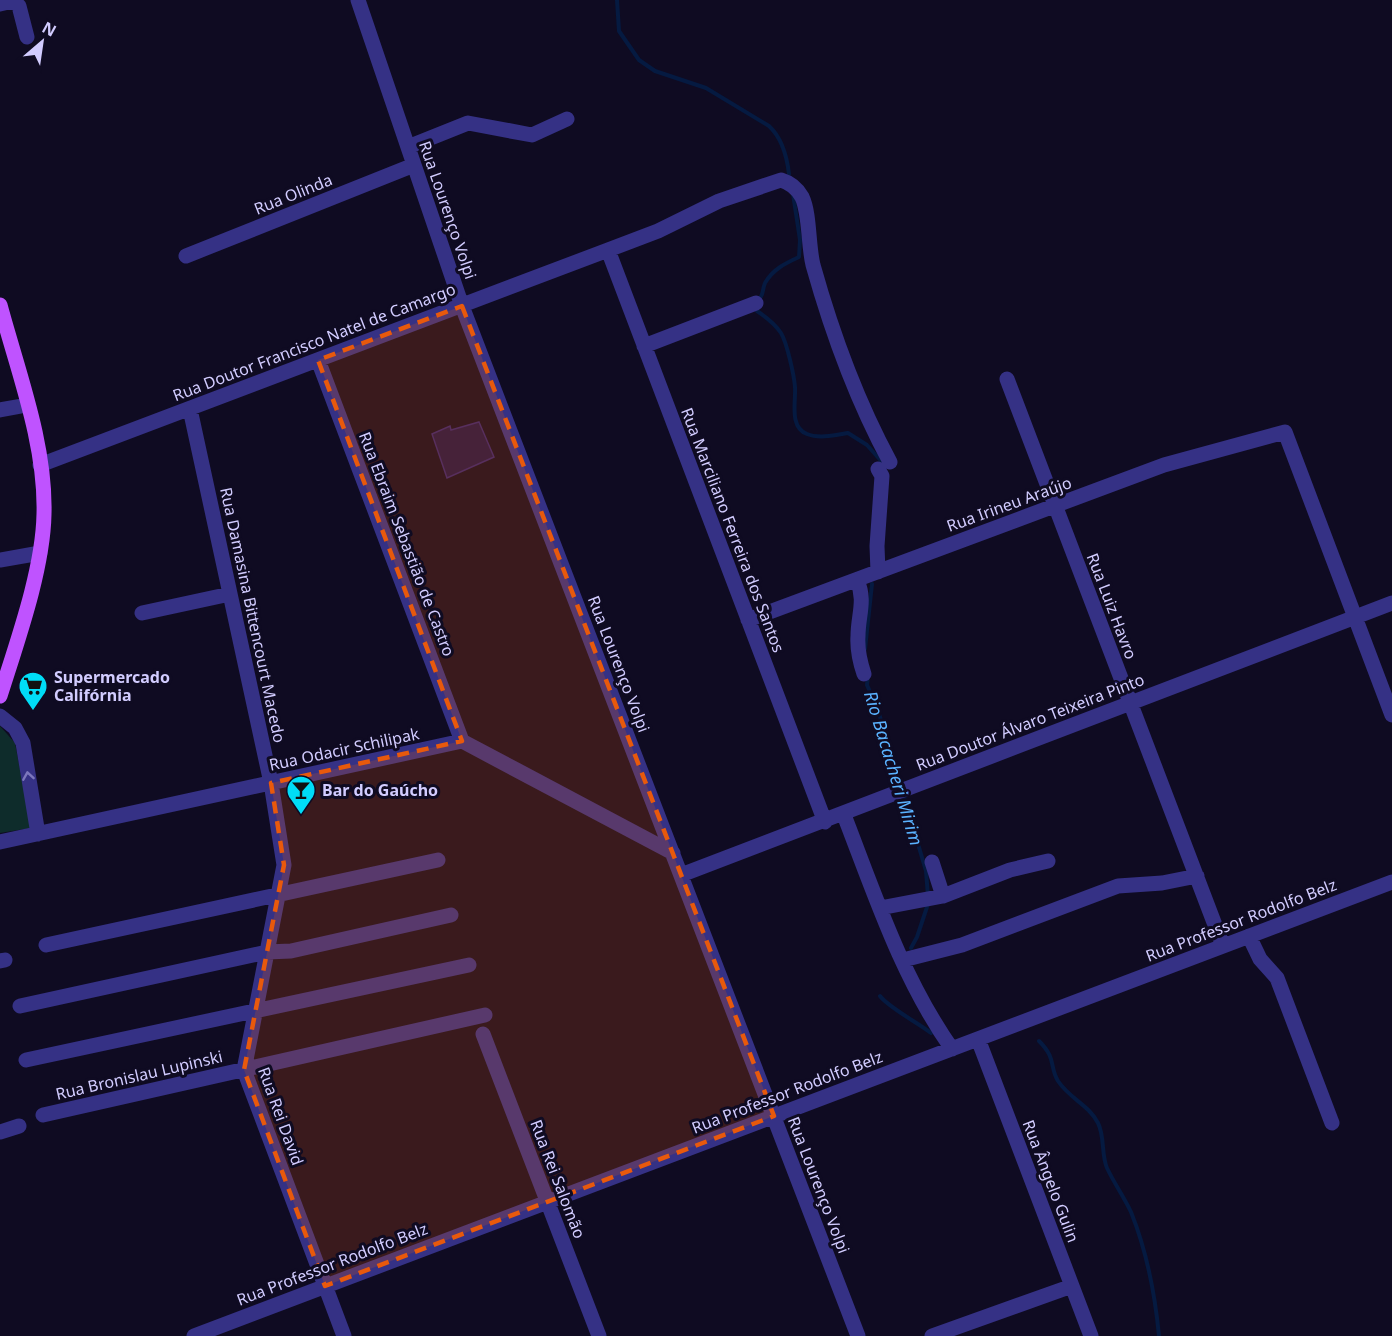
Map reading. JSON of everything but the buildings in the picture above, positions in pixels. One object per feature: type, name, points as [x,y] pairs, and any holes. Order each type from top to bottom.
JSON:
[{"type":"main road","points":[[0,305],[27,405],[40,465],[44,512],[40,553],[4,670],[0,696]]},
{"type":"street","name":"Rua Lourenço Volpi","points":[[358,0],[462,306],[858,1336]]},
{"type":"street","points":[[0,3],[13,1],[19,6],[27,37]]},
{"type":"street","points":[[408,147],[468,123],[532,135],[567,119]]},
{"type":"street","name":"Rua Olinda","points":[[186,256],[414,165]]},
{"type":"street","name":"Rua Doutor Francisco Natel de Camargo","points":[[40,465],[658,231],[719,201],[772,181],[782,180],[796,188],[804,203],[810,253],[842,352],[884,466],[877,546],[878,572]]},
{"type":"street","name":"Rua Marciliano Ferreira dos Santos","points":[[608,250],[825,822]]},
{"type":"street","points":[[644,346],[756,303]]},
{"type":"street","name":"Rua Ebraim Sebastião de Castro","points":[[318,360],[462,741]]},
{"type":"street","name":"Rua Luiz Havro","points":[[1006,380],[1223,946]]},
{"type":"street","points":[[0,410],[27,405]]},
{"type":"street","name":"Rua Damasina Bittencourt Macedo","points":[[190,409],[271,783],[284,865]]},
{"type":"street","name":"Rua Irineu Araújo","points":[[748,620],[1164,465],[1285,432],[1355,617]]},
{"type":"street","points":[[0,560],[40,553]]},
{"type":"street","points":[[857,580],[863,598],[858,635],[859,659],[864,674]]},
{"type":"street","points":[[142,613],[230,594]]},
{"type":"street","name":"Rua Doutor Álvaro Teixeira Pinto","points":[[681,875],[825,822],[918,784],[1392,603]]},
{"type":"street","points":[[1355,617],[1392,715]]},
{"type":"street","points":[[0,716],[15,728],[23,743],[38,834]]},
{"type":"street","points":[[462,741],[673,853]]},
{"type":"street","name":"Rua Odacir Schilipak","points":[[0,842],[462,741]]},
{"type":"street","points":[[844,814],[879,908],[921,1004],[952,1049]]},
{"type":"street","points":[[46,945],[438,860]]},
{"type":"street","points":[[879,908],[943,896],[1010,870],[1048,861]]},
{"type":"street","points":[[932,862],[943,896]]},
{"type":"street","name":"Rua Rei David","points":[[284,865],[244,1070],[344,1336]]},
{"type":"street","points":[[903,960],[962,945],[1118,885],[1162,883],[1197,876]]},
{"type":"street","name":"Rua Professor Rodolfo Belz","points":[[194,1336],[1392,882]]},
{"type":"street","points":[[20,1006],[267,952],[291,951],[451,915]]},
{"type":"street","points":[[1249,936],[1260,959],[1277,978],[1332,1123]]},
{"type":"street","points":[[26,1060],[229,1015],[255,1013],[469,965]]},
{"type":"street","name":"Rua Bronislau Lupinski","points":[[43,1115],[485,1015]]},
{"type":"street","name":"Rua Rei Salomão","points":[[483,1034],[599,1336]]},
{"type":"street","name":"Rua Ângelo Gulin","points":[[978,1039],[1091,1336]]},
{"type":"street","points":[[0,1132],[19,1126]]},
{"type":"street","points":[[932,1336],[1072,1286]]},
{"type":"highlighted area","points":[[462,306],[774,1116],[325,1286],[244,1070],[284,865],[271,783],[462,741],[318,360]]},
{"type":"green space","points":[[0,726],[15,743],[31,828],[0,833]]},
{"type":"waterway","name":"Rio Bacacheri Mirim","points":[[617,0],[619,31],[639,60],[655,71],[706,88],[769,126],[783,148],[789,174]]},
{"type":"waterway","name":"Rio Bacacheri Mirim","points":[[758,301],[765,283],[772,274],[799,257],[800,240],[793,194]]},
{"type":"waterway","name":"Rio Bacacheri Mirim","points":[[757,308],[757,311],[779,330],[786,344],[794,382],[796,420],[801,431],[817,436],[848,433],[867,445],[883,463]]},
{"type":"waterway","name":"Rio Bacacheri Mirim","points":[[865,649],[872,584]]},
{"type":"waterway","name":"Rio Bacacheri Mirim","points":[[868,676],[867,685],[878,710],[900,786]]},
{"type":"waterway","name":"Rio Bacacheri Mirim","points":[[903,793],[926,871],[928,896]]},
{"type":"waterway","name":"Rio Bacacheri Mirim","points":[[911,948],[928,904]]},
{"type":"waterway","name":"Rio Bacacheri Mirim","points":[[880,996],[896,1010],[931,1033]]},
{"type":"waterway","name":"Rio Bacacheri Mirim","points":[[1039,1041],[1051,1058],[1058,1081],[1068,1093],[1090,1111],[1098,1123],[1107,1168],[1131,1212],[1142,1242],[1153,1289],[1159,1336]]},
{"type":"place","name":"Supermercado Califórnia","points":[[33,712]]},
{"type":"place","name":"Bar do Gaúcho","points":[[301,816]]}]
